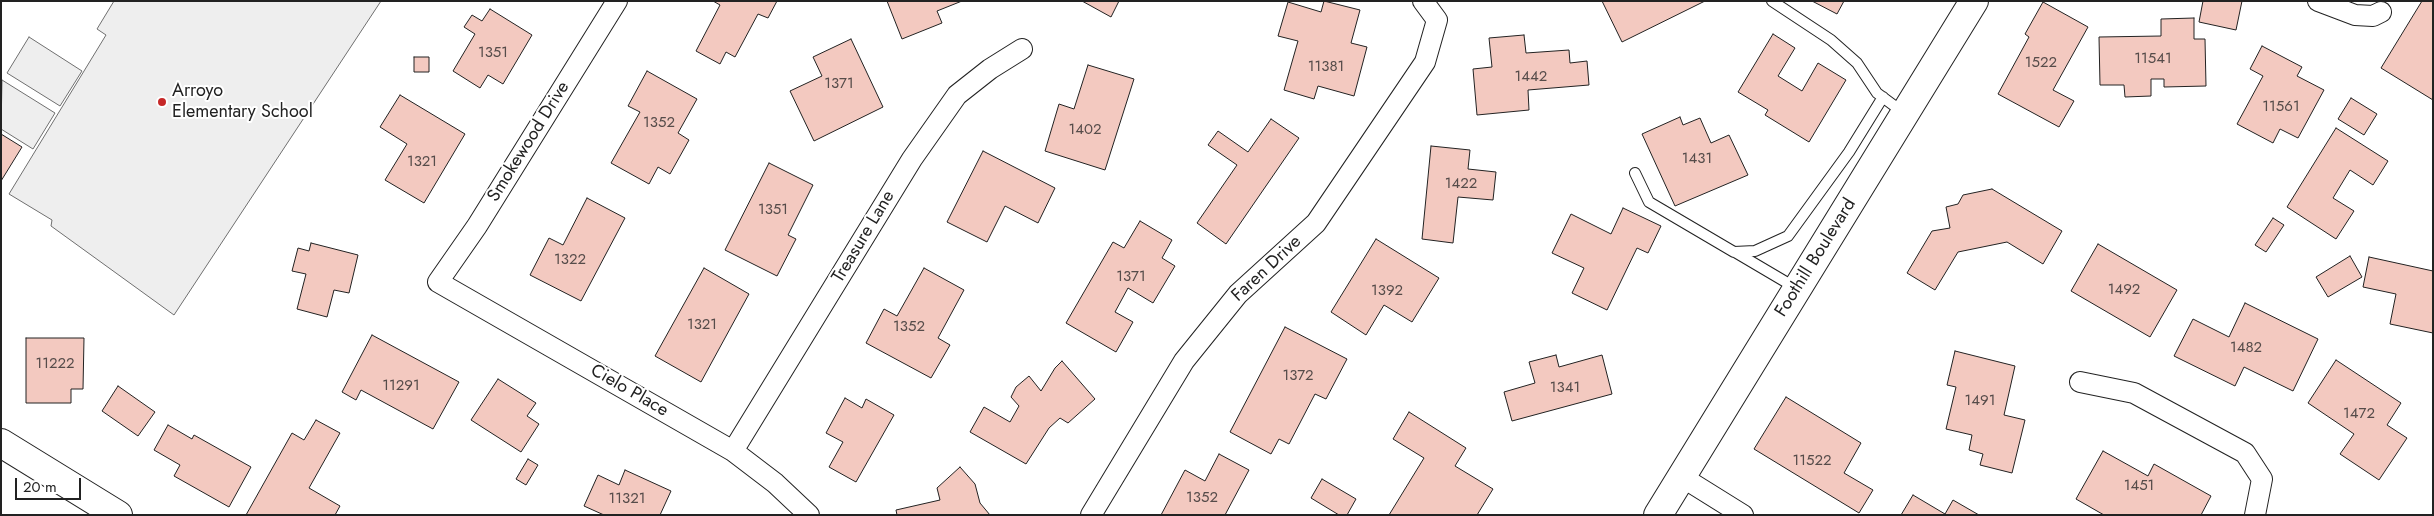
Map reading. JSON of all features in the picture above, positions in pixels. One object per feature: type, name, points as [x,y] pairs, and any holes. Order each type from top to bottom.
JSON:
[{"type":"street","name":"Smokewood Drive","points":[[438,282],[477,226],[617,1]]},
{"type":"street","name":"Faren Drive","points":[[1091,515],[1184,361],[1238,294],[1316,223],[1425,62],[1437,20],[1423,1]]},
{"type":"street","name":"Foothill Boulevard","points":[[1658,515],[1974,1]]},
{"type":"street","points":[[2318,1],[2355,15],[2373,16],[2381,12]]},
{"type":"street","name":"Treasure Lane","points":[[733,451],[912,159],[957,95],[990,69],[1022,49]]},
{"type":"street","name":"Cielo Place","points":[[438,282],[733,451],[775,483],[809,515]]},
{"type":"street","points":[[2080,382],[2134,393],[2245,452],[2262,479],[2255,515]]},
{"type":"street","points":[[1,443],[104,511]]},
{"type":"street","points":[[1682,477],[1743,515]]},
{"type":"lane","points":[[1772,1],[1831,40],[1857,63],[1878,93],[1905,113]]},
{"type":"lane","points":[[1734,252],[1755,251],[1788,236],[1849,152],[1883,97]]},
{"type":"lane","points":[[1635,174],[1649,202],[1797,288]]},
{"type":"shaded area","name":"Arroyo Elementary School","points":[[114,1],[381,1],[174,315],[51,226],[52,220],[9,194],[106,35],[97,29]]},
{"type":"shaded area","points":[[29,37],[82,71],[60,106],[7,73]]},
{"type":"shaded area","points":[[2,80],[55,113],[33,149],[1,129]]},
{"type":"building","points":[[713,1],[777,1],[768,18],[758,14],[735,57],[726,52],[720,64],[696,51],[720,5]]},
{"type":"building","points":[[887,1],[962,1],[937,11],[942,23],[902,39]]},
{"type":"building","points":[[1082,1],[1119,1],[1111,17]]},
{"type":"building","points":[[1324,1],[1360,10],[1351,43],[1367,47],[1354,96],[1318,86],[1314,99],[1284,90],[1298,41],[1278,36],[1288,2],[1321,12]]},
{"type":"building","points":[[1602,1],[1705,1],[1622,42]]},
{"type":"building","points":[[1812,1],[1844,1],[1837,14]]},
{"type":"building","points":[[2203,1],[2242,1],[2236,30],[2199,22]]},
{"type":"building","points":[[2422,1],[2433,1],[2433,100],[2381,68]]},
{"type":"building","points":[[2043,2],[2088,27],[2053,90],[2074,101],[2059,127],[1998,94],[2029,37],[2025,34]]},
{"type":"building","points":[[490,9],[532,35],[503,84],[488,75],[480,88],[453,71],[475,34],[464,27],[472,15],[482,21]]},
{"type":"building","points":[[2194,18],[2194,39],[2205,39],[2206,86],[2164,87],[2164,79],[2151,79],[2151,96],[2125,97],[2124,85],[2100,85],[2099,37],[2161,36],[2161,19]]},
{"type":"building","points":[[1773,34],[1795,48],[1778,76],[1802,91],[1818,63],[1846,80],[1809,142],[1765,115],[1768,110],[1738,92]]},
{"type":"building","points":[[1524,35],[1526,53],[1569,50],[1570,63],[1587,61],[1589,85],[1528,90],[1529,110],[1477,115],[1473,69],[1492,67],[1489,38]]},
{"type":"building","points":[[851,39],[883,107],[814,141],[790,91],[822,76],[813,57]]},
{"type":"building","points":[[2262,46],[2302,67],[2297,76],[2324,90],[2298,138],[2280,129],[2273,143],[2237,124],[2263,76],[2250,69]]},
{"type":"building","points":[[414,57],[429,57],[429,72],[414,72]]},
{"type":"building","points":[[1088,65],[1134,79],[1105,170],[1045,151],[1059,104],[1074,109]]},
{"type":"building","points":[[647,71],[697,99],[678,133],[689,140],[670,174],[658,167],[649,184],[611,163],[640,112],[628,106]]},
{"type":"building","points":[[400,95],[465,134],[424,203],[385,180],[407,144],[380,127]]},
{"type":"building","points":[[2351,98],[2377,114],[2364,135],[2338,119]]},
{"type":"building","points":[[1680,117],[1683,125],[1700,118],[1711,143],[1729,135],[1748,175],[1675,206],[1642,134]]},
{"type":"building","points":[[1271,119],[1299,138],[1226,244],[1197,223],[1237,165],[1208,145],[1218,131],[1248,152]]},
{"type":"building","points":[[2336,128],[2388,161],[2373,185],[2350,170],[2333,198],[2354,211],[2336,239],[2287,207]]},
{"type":"building","points":[[1,134],[22,147],[1,181]]},
{"type":"building","points":[[1431,146],[1470,150],[1468,169],[1496,172],[1493,200],[1458,197],[1453,243],[1422,239]]},
{"type":"building","points":[[983,151],[1055,188],[1038,223],[1005,206],[987,242],[947,222]]},
{"type":"building","points":[[769,163],[813,185],[788,235],[796,239],[777,276],[725,250]]},
{"type":"building","points":[[1992,189],[2062,231],[2043,264],[2007,242],[1958,252],[1935,290],[1907,273],[1932,231],[1950,228],[1946,207],[1958,204],[1963,195]]},
{"type":"building","points":[[587,198],[625,218],[581,301],[530,275],[549,238],[563,245]]},
{"type":"building","points":[[1623,208],[1661,226],[1648,253],[1637,248],[1607,310],[1572,293],[1584,268],[1552,253],[1571,214],[1611,234]]},
{"type":"building","points":[[2273,218],[2284,225],[2266,252],[2255,245]]},
{"type":"building","points":[[1140,221],[1172,240],[1162,258],[1175,266],[1153,303],[1128,288],[1115,312],[1133,322],[1116,352],[1066,323],[1113,242],[1124,248]]},
{"type":"building","points":[[1376,239],[1439,278],[1412,322],[1384,305],[1366,335],[1331,312]]},
{"type":"building","points":[[311,243],[358,255],[349,293],[334,290],[327,317],[297,309],[306,274],[292,271],[298,248],[309,251]]},
{"type":"building","points":[[2098,244],[2177,290],[2150,337],[2071,291]]},
{"type":"building","points":[[2350,256],[2362,277],[2328,297],[2316,277]]},
{"type":"building","points":[[2369,257],[2433,271],[2433,333],[2390,324],[2396,294],[2363,287]]},
{"type":"building","points":[[704,268],[749,294],[701,382],[655,356]]},
{"type":"building","points":[[924,268],[964,290],[938,338],[950,345],[931,378],[866,343],[884,309],[897,316]]},
{"type":"building","points":[[2245,303],[2318,339],[2293,391],[2244,367],[2235,386],[2174,356],[2193,319],[2229,337]]},
{"type":"building","points":[[1285,327],[1347,359],[1326,399],[1315,394],[1289,444],[1279,439],[1271,454],[1230,432]]},
{"type":"building","points":[[372,335],[459,382],[433,429],[361,390],[356,400],[342,392]]},
{"type":"building","points":[[26,338],[84,338],[83,389],[71,389],[71,403],[26,403]]},
{"type":"building","points":[[1955,351],[2015,366],[2004,415],[2025,420],[2012,473],[1980,465],[1983,454],[1969,450],[1972,435],[1946,429],[1956,387],[1947,385]]},
{"type":"building","points":[[1556,355],[1559,367],[1602,355],[1612,394],[1512,421],[1504,392],[1535,383],[1529,362]]},
{"type":"building","points":[[2336,360],[2401,403],[2387,425],[2407,438],[2379,480],[2340,454],[2354,434],[2308,403]]},
{"type":"building","points":[[1062,361],[1095,399],[1068,423],[1060,418],[1049,428],[1026,464],[970,432],[984,407],[1010,422],[1019,406],[1011,397],[1016,387],[1029,376],[1041,391],[1055,368]]},
{"type":"building","points":[[498,379],[536,403],[527,416],[539,424],[521,452],[471,420]]},
{"type":"building","points":[[118,386],[155,412],[138,436],[102,411]]},
{"type":"building","points":[[1786,397],[1861,443],[1844,473],[1873,490],[1859,513],[1754,449]]},
{"type":"building","points":[[845,398],[862,408],[866,399],[894,415],[856,482],[829,467],[843,442],[826,433]]},
{"type":"building","points":[[1409,412],[1466,448],[1455,466],[1493,489],[1477,515],[1389,515],[1424,458],[1393,439]]},
{"type":"building","points":[[316,420],[340,433],[309,488],[340,506],[335,515],[246,515],[292,433],[304,440]]},
{"type":"building","points":[[168,425],[192,439],[194,435],[251,467],[229,507],[174,476],[180,465],[154,450]]},
{"type":"building","points":[[2103,451],[2148,476],[2154,464],[2211,496],[2201,515],[2104,515],[2076,499]]},
{"type":"building","points":[[1219,454],[1249,470],[1225,515],[1161,515],[1185,470],[1205,481]]},
{"type":"building","points":[[528,459],[538,465],[526,485],[516,479]]},
{"type":"building","points":[[960,467],[975,484],[980,503],[990,515],[897,515],[896,510],[940,500],[937,488]]},
{"type":"building","points":[[625,470],[671,491],[660,515],[604,515],[584,506],[598,475],[619,485]]},
{"type":"building","points":[[1322,479],[1356,499],[1347,515],[1339,515],[1311,498]]},
{"type":"building","points":[[1913,495],[1945,514],[1953,500],[1979,515],[1901,515]]},
{"type":"place","name":"Arroyo Elementary School","points":[[162,102]]}]
